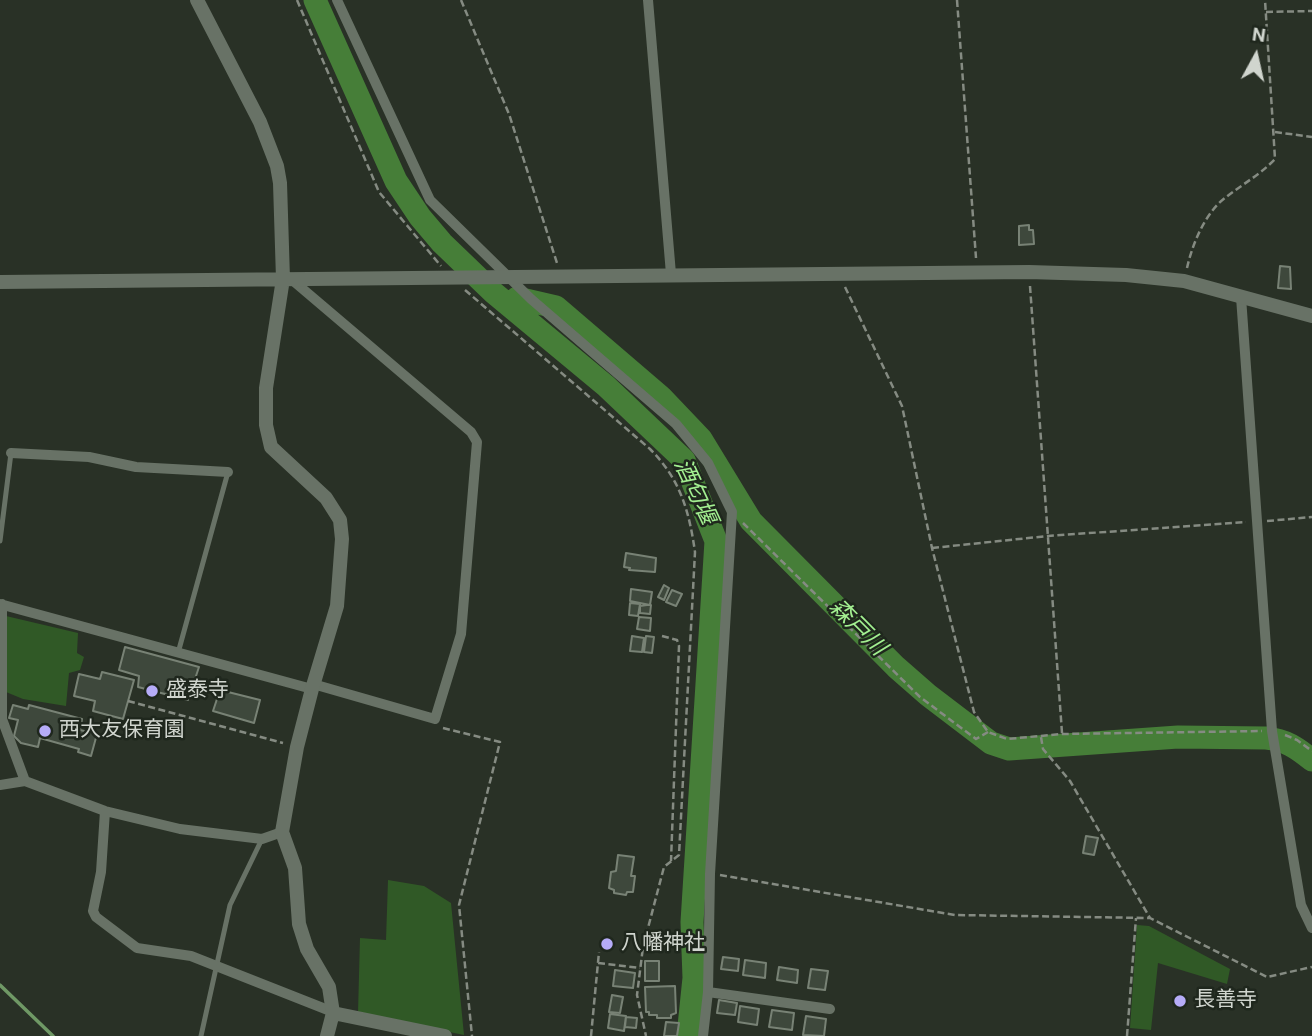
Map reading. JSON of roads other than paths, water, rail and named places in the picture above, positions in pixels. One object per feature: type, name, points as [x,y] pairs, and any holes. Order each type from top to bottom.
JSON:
[{"type":"street","points":[[197,0],[260,122],[277,166],[287,279],[266,388],[266,425],[271,447],[326,498],[340,520],[342,539],[337,606],[297,747],[282,832],[295,868],[299,924],[307,949],[330,987],[332,1013],[327,1036]]},
{"type":"street","points":[[337,0],[430,200],[531,299],[676,424],[708,463],[732,512],[710,874],[708,992],[703,1036]]},
{"type":"street","points":[[648,0],[671,274]]},
{"type":"street","points":[[0,282],[563,279],[671,274],[1029,272],[1126,275],[1184,281],[1312,316]]},
{"type":"street","points":[[25,781],[2,719],[1,604],[435,719],[461,634],[477,442],[471,432],[287,279]]},
{"type":"street","points":[[1241,297],[1273,736],[1301,905],[1312,928]]},
{"type":"street","points":[[11,453],[89,457],[136,467],[228,472]]},
{"type":"street","points":[[0,785],[25,781],[105,811],[180,829],[262,839],[282,832]]},
{"type":"street","points":[[105,811],[101,872],[93,911],[96,917],[137,948],[191,956],[332,1013],[444,1036]]},
{"type":"street","points":[[708,992],[830,1009]]},
{"type":"lane","points":[[0,541],[11,453]]},
{"type":"lane","points":[[178,653],[228,472]]},
{"type":"lane","points":[[201,1036],[230,905],[262,839]]},
{"type":"waterway","name":"酒匂堰","points":[[315,0],[396,181],[420,217],[442,243],[494,293],[606,386],[684,460],[716,541],[692,922],[694,978],[688,1036]]},
{"type":"waterway","name":"森戸川","points":[[517,298],[556,307],[661,397],[701,439],[751,521],[896,667],[991,743],[1009,749],[1178,737],[1266,738],[1291,745],[1312,760]]},
{"type":"waterway","points":[[0,985],[53,1036]]},
{"type":"place","name":"盛泰寺","points":[[152,691]]},
{"type":"place","name":"西大友保育園","points":[[45,731]]},
{"type":"place","name":"八幡神社","points":[[607,944]]},
{"type":"place","name":"長善寺","points":[[1180,1001]]}]
